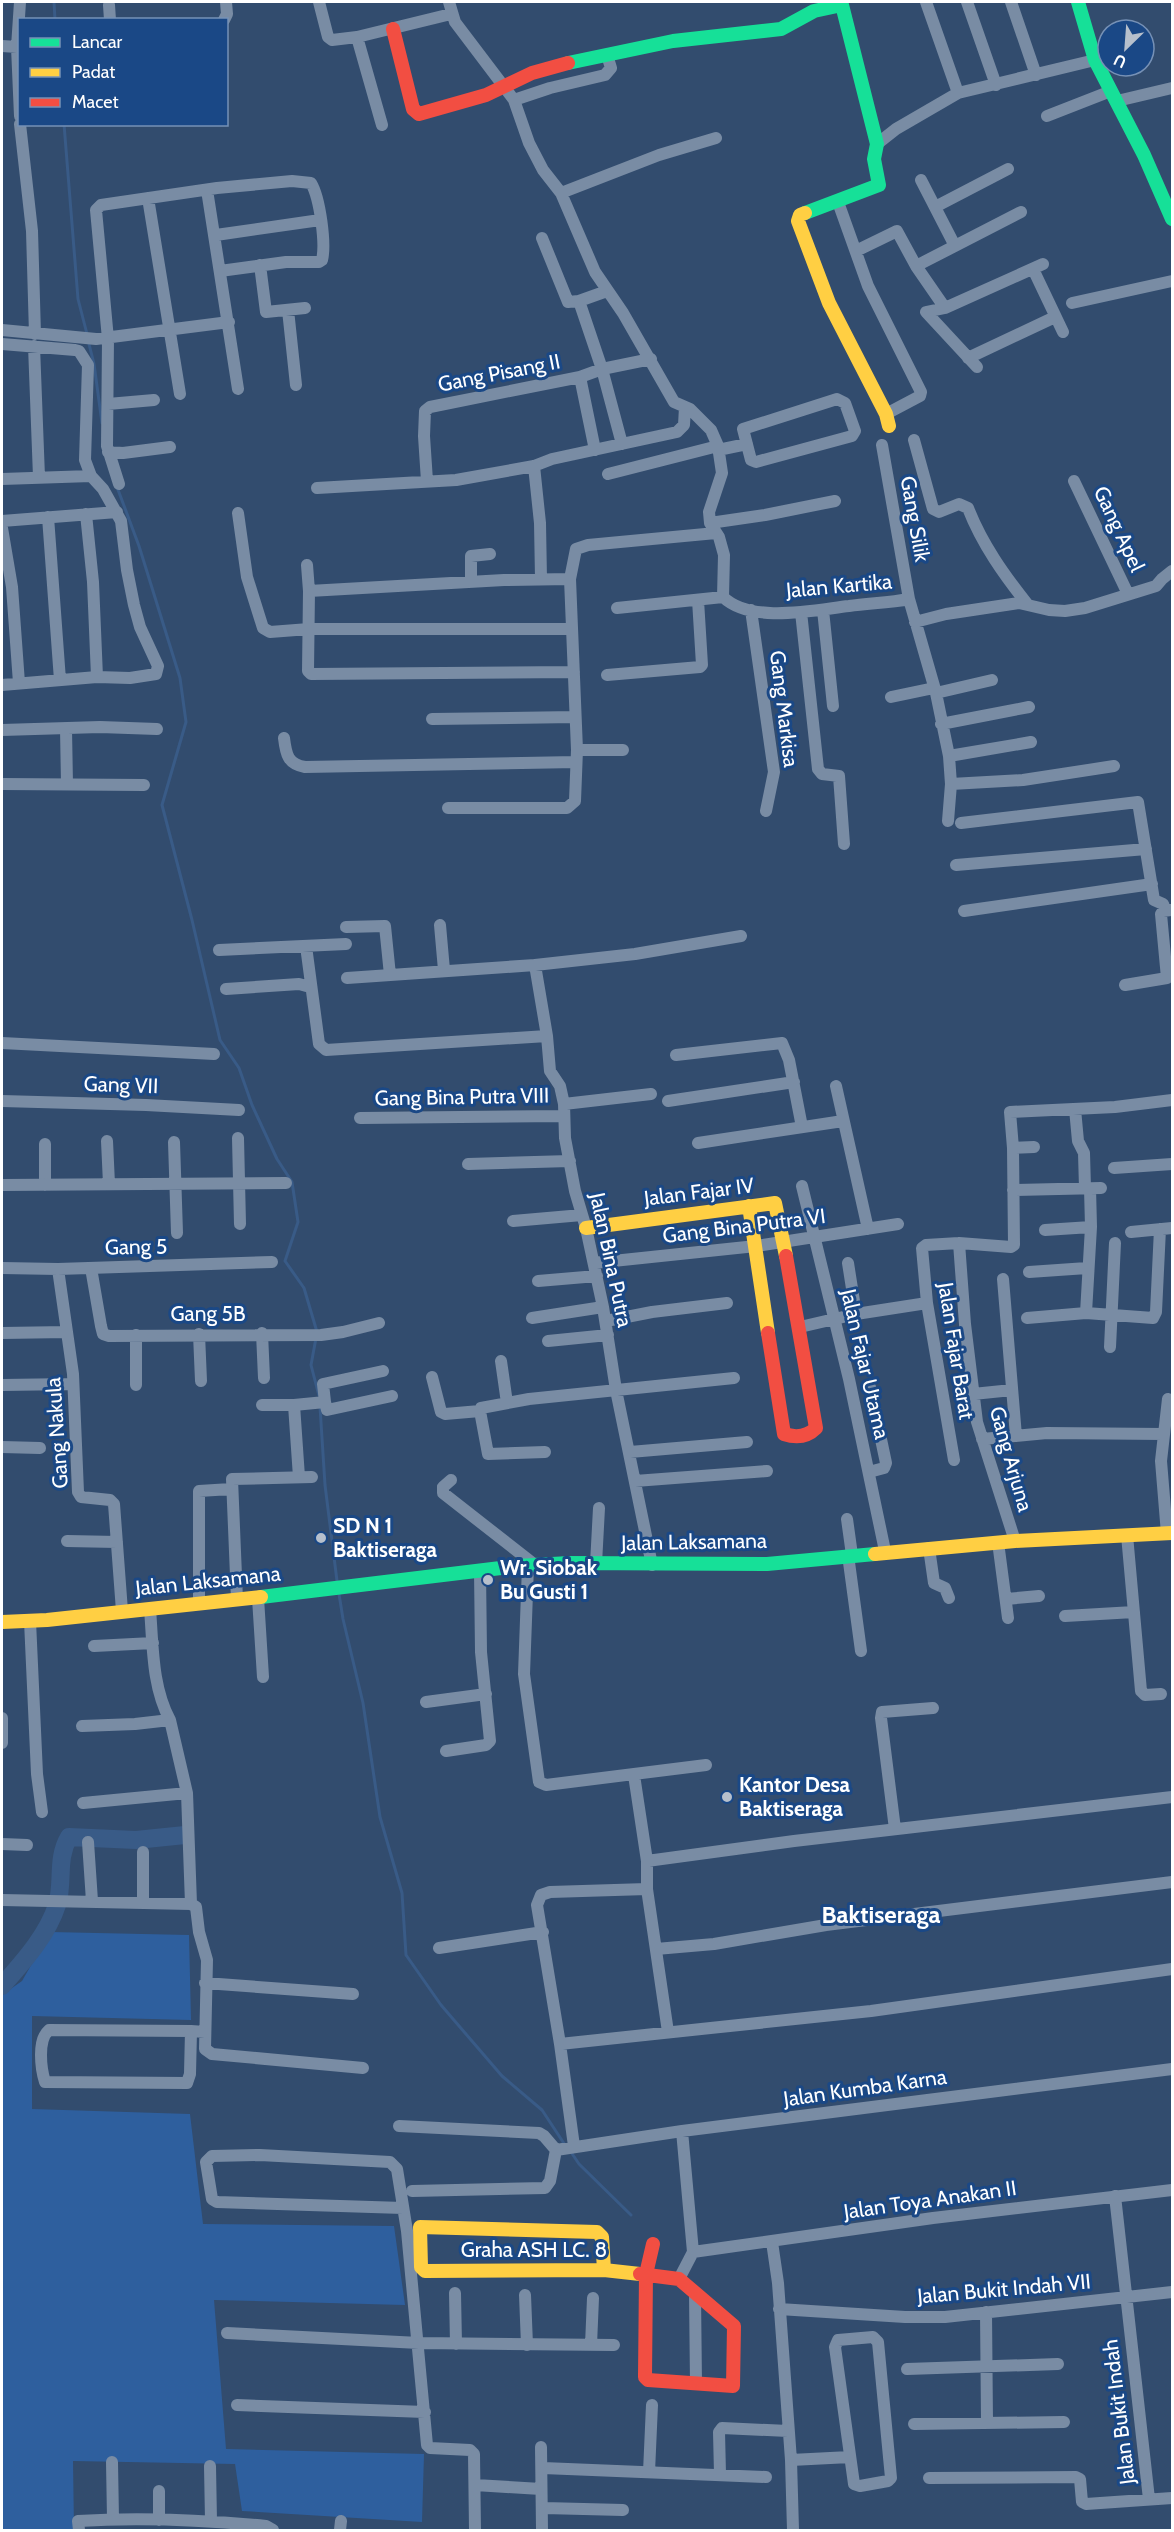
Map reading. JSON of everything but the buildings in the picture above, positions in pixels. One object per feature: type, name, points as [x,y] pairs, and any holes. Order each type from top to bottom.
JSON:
[{"type":"street","points":[[19,18],[20,2]]},
{"type":"street","points":[[225,18],[226,2]]},
{"type":"street","points":[[319,2],[329,39],[357,37],[393,29],[450,8],[461,30],[514,100],[529,143],[543,170],[561,193],[595,272],[651,359],[674,402],[687,408],[711,430],[718,448],[722,473],[709,512],[724,555],[723,597],[617,608]]},
{"type":"street","points":[[926,2],[958,93]]},
{"type":"street","points":[[967,2],[996,85]]},
{"type":"street","points":[[1011,2],[1036,75]]},
{"type":"street","points":[[1078,2],[1095,60],[1173,219]]},
{"type":"street","points":[[393,29],[413,109],[419,114],[467,102],[543,69],[673,41],[781,29],[814,11],[844,3],[877,144],[874,159],[879,185],[800,215],[798,221],[829,303],[887,420],[920,396],[921,392],[868,286],[838,202]]},
{"type":"street","points":[[109,5],[110,18]]},
{"type":"street","points":[[18,32],[18,70]]},
{"type":"street","points":[[357,37],[382,125]]},
{"type":"street","points":[[2,46],[17,47]]},
{"type":"street","points":[[514,100],[550,88],[605,75],[611,68],[607,55]]},
{"type":"street","points":[[877,144],[896,129],[958,93],[1095,60]]},
{"type":"street","points":[[1047,116],[1114,96],[1173,88]]},
{"type":"street","points":[[20,126],[32,231],[39,477]]},
{"type":"street","points":[[561,193],[659,155],[716,138]]},
{"type":"street","points":[[935,207],[1008,168]]},
{"type":"street","points":[[921,180],[955,246]]},
{"type":"street","points":[[119,484],[108,452],[108,404],[102,339],[96,210],[101,205],[207,190],[292,182],[308,182],[313,186],[324,249],[322,260],[319,262],[286,262],[220,271]]},
{"type":"street","points":[[207,190],[216,235],[238,389]]},
{"type":"street","points":[[148,198],[180,394]]},
{"type":"street","points":[[916,266],[1021,212]]},
{"type":"street","points":[[216,235],[320,220]]},
{"type":"street","points":[[856,251],[897,231],[916,266],[945,308]]},
{"type":"street","points":[[542,238],[568,302],[579,301],[607,291]]},
{"type":"street","points":[[260,265],[266,312],[304,308]]},
{"type":"street","points":[[977,367],[926,312],[945,308],[1038,266],[1055,317],[1063,332]]},
{"type":"street","points":[[1072,303],[1173,281]]},
{"type":"street","points":[[579,301],[602,369],[622,444]]},
{"type":"street","points":[[288,310],[296,385]]},
{"type":"street","points":[[968,358],[1055,317]]},
{"type":"street","points":[[2,344],[81,337],[102,339],[229,322]]},
{"type":"street","points":[[2,330],[79,351],[88,364],[84,454],[91,476],[103,489],[121,521],[134,605],[140,627],[156,660],[157,671],[152,676],[144,677],[97,677],[2,685]]},
{"type":"street","points":[[595,450],[580,377],[602,369],[651,359]]},
{"type":"street","name":"Gang Pisang II","points":[[427,481],[424,424],[427,409],[580,377]]},
{"type":"street","points":[[837,399],[844,403],[855,431],[852,436],[756,462],[751,460],[747,444],[743,429],[747,426],[837,399]]},
{"type":"street","points":[[108,404],[154,400]]},
{"type":"street","points":[[317,488],[456,480],[534,466],[552,459],[677,432],[684,425],[687,408]]},
{"type":"street","points":[[914,440],[933,509],[939,512],[959,504],[968,508],[978,533],[996,563],[1028,605]]},
{"type":"street","points":[[608,474],[718,448],[747,444]]},
{"type":"street","name":"Gang Silik","points":[[882,446],[909,599]]},
{"type":"street","points":[[108,452],[123,453],[170,447]]},
{"type":"street","points":[[534,466],[540,523],[541,579]]},
{"type":"street","points":[[2,479],[91,476]]},
{"type":"street","name":"Gang Apel","points":[[1074,481],[1128,594]]},
{"type":"street","points":[[448,808],[567,808],[575,801],[577,756],[570,579],[574,553],[580,546],[713,528],[835,501]]},
{"type":"street","points":[[2,520],[117,512]]},
{"type":"street","points":[[238,513],[245,570],[263,628],[270,632],[309,629],[572,629]]},
{"type":"street","points":[[86,514],[93,582],[97,677]]},
{"type":"street","points":[[48,517],[60,680]]},
{"type":"street","points":[[2,528],[19,683]]},
{"type":"street","points":[[471,582],[471,556],[490,554]]},
{"type":"street","points":[[306,565],[309,591],[308,671],[315,676],[574,672]]},
{"type":"street","points":[[915,622],[986,607],[1019,603],[1040,609],[1065,611],[1085,608],[1156,586],[1173,572]]},
{"type":"street","points":[[309,591],[570,579]]},
{"type":"street","name":"Jalan Kartika","points":[[723,597],[733,606],[751,610],[801,612],[879,605],[909,599],[935,690],[949,756],[951,784],[948,821]]},
{"type":"street","points":[[607,675],[700,667],[702,665],[698,600]]},
{"type":"street","name":"Gang Markisa","points":[[751,610],[774,772],[766,811]]},
{"type":"street","points":[[823,610],[833,706]]},
{"type":"street","points":[[801,612],[818,769],[822,774],[838,776],[844,844]]},
{"type":"street","points":[[891,697],[992,680]]},
{"type":"street","points":[[941,724],[1029,706]]},
{"type":"street","points":[[432,719],[575,717]]},
{"type":"street","points":[[66,729],[67,784]]},
{"type":"street","points":[[2,730],[157,729]]},
{"type":"street","points":[[284,738],[286,754],[290,762],[305,767],[577,756],[623,750]]},
{"type":"street","points":[[949,756],[1031,742]]},
{"type":"street","points":[[951,784],[1023,780],[1114,766]]},
{"type":"street","points":[[2,784],[144,784]]},
{"type":"street","points":[[961,823],[1138,802],[1154,900],[1169,910],[1161,914],[1169,976],[1164,980],[1125,985]]},
{"type":"street","points":[[957,865],[1146,849]]},
{"type":"street","points":[[964,911],[1152,884]]},
{"type":"street","points":[[440,925],[444,970]]},
{"type":"street","points":[[346,927],[385,926],[390,975]]},
{"type":"street","points":[[347,978],[535,965],[635,954],[741,936]]},
{"type":"street","points":[[219,950],[346,944]]},
{"type":"street","points":[[306,946],[319,1044],[326,1050],[547,1035]]},
{"type":"street","name":"Jalan Bina Putra","points":[[535,965],[547,1035],[550,1071],[560,1086],[570,1161],[597,1276],[616,1390],[652,1565]]},
{"type":"street","points":[[226,989],[299,984],[310,987]]},
{"type":"street","points":[[2,1043],[214,1054]]},
{"type":"street","points":[[676,1055],[782,1043],[789,1060],[802,1127]]},
{"type":"street","points":[[668,1101],[794,1082]]},
{"type":"street","points":[[836,1086],[868,1229]]},
{"type":"street","name":"Gang Bina Putra VIII","points":[[360,1118],[564,1110],[651,1094]]},
{"type":"street","points":[[973,1395],[959,1243],[1012,1246],[1015,1241],[1010,1112],[1115,1107],[1173,1100]]},
{"type":"street","name":"Gang VII","points":[[2,1101],[238,1110]]},
{"type":"street","points":[[1075,1109],[1078,1141],[1084,1153],[1092,1188],[1086,1313]]},
{"type":"street","points":[[698,1143],[843,1121]]},
{"type":"street","points":[[238,1138],[240,1224]]},
{"type":"street","points":[[107,1141],[109,1184]]},
{"type":"street","points":[[174,1142],[177,1233]]},
{"type":"street","points":[[45,1144],[45,1185]]},
{"type":"street","points":[[1013,1148],[1034,1147]]},
{"type":"street","points":[[468,1164],[570,1161]]},
{"type":"street","points":[[1114,1168],[1173,1164]]},
{"type":"street","points":[[2,1185],[286,1183]]},
{"type":"street","name":"Jalan Fajar Utama","points":[[802,1186],[816,1236],[885,1551]]},
{"type":"street","points":[[1013,1190],[1092,1188]]},
{"type":"street","name":"Jalan Fajar IV","points":[[584,1221],[775,1203],[778,1205],[784,1243]]},
{"type":"street","points":[[749,1206],[784,1434],[790,1437],[809,1434],[816,1428],[784,1243]]},
{"type":"street","points":[[513,1221],[584,1221]]},
{"type":"street","name":"Gang Bina Putra VI","points":[[594,1263],[784,1243],[898,1224]]},
{"type":"street","points":[[1045,1230],[1091,1227]]},
{"type":"street","points":[[1027,1318],[1086,1313],[1111,1317],[1149,1318],[1155,1316],[1166,1229],[1131,1232]]},
{"type":"street","name":"Jalan Fajar Barat","points":[[954,1460],[927,1303],[922,1248],[926,1245],[959,1243]]},
{"type":"street","points":[[1110,1347],[1115,1243]]},
{"type":"street","name":"Gang 5","points":[[2,1268],[58,1269],[272,1262]]},
{"type":"street","points":[[848,1263],[856,1314]]},
{"type":"street","name":"Gang 5B","points":[[91,1268],[103,1334],[316,1335],[379,1323]]},
{"type":"street","points":[[1029,1272],[1087,1268]]},
{"type":"street","name":"Gang Nakula","points":[[58,1269],[74,1384],[78,1492],[81,1497],[112,1501],[115,1508],[122,1611]]},
{"type":"street","points":[[538,1281],[597,1276]]},
{"type":"street","name":"Gang Arjuna","points":[[1004,1279],[1012,1390],[973,1395],[982,1439],[1015,1541]]},
{"type":"street","points":[[800,1327],[856,1314],[927,1303]]},
{"type":"street","points":[[606,1321],[652,1312],[727,1304]]},
{"type":"street","points":[[532,1318],[603,1307]]},
{"type":"street","points":[[2,1334],[68,1332]]},
{"type":"street","points":[[262,1333],[264,1378]]},
{"type":"street","points":[[199,1334],[201,1381]]},
{"type":"street","points":[[136,1335],[136,1385]]},
{"type":"street","points":[[548,1341],[608,1335]]},
{"type":"street","points":[[501,1361],[507,1403]]},
{"type":"street","points":[[383,1371],[323,1384],[327,1410],[392,1396]]},
{"type":"street","points":[[432,1377],[441,1412],[480,1411],[481,1408],[507,1403],[734,1378]]},
{"type":"street","points":[[2,1385],[74,1384]]},
{"type":"street","points":[[869,1472],[884,1468],[886,1463],[870,1387]]},
{"type":"street","points":[[1012,1390],[1017,1436]]},
{"type":"street","points":[[1168,1399],[1161,1461],[1170,1534]]},
{"type":"street","points":[[262,1405],[325,1402]]},
{"type":"street","points":[[237,1600],[231,1481],[234,1478],[305,1477],[294,1405]]},
{"type":"street","points":[[480,1411],[488,1454],[544,1452]]},
{"type":"street","points":[[982,1439],[1058,1433],[1164,1434]]},
{"type":"street","points":[[630,1452],[747,1442]]},
{"type":"street","points":[[2,1447],[40,1448]]},
{"type":"street","points":[[636,1481],[767,1471]]},
{"type":"street","points":[[451,1480],[443,1487],[443,1493],[531,1566],[524,1674],[537,1780],[546,1785],[706,1765]]},
{"type":"street","points":[[199,1604],[199,1491],[231,1489]]},
{"type":"street","points":[[596,1564],[599,1509]]},
{"type":"street","points":[[847,1519],[861,1651]]},
{"type":"street","name":"Jalan Laksamana","points":[[2,1622],[258,1598],[480,1570],[531,1566],[768,1564],[885,1551],[998,1542],[1170,1534]]},
{"type":"street","points":[[1126,1535],[1141,1691],[1145,1695],[1161,1694]]},
{"type":"street","points":[[66,1542],[117,1542]]},
{"type":"street","points":[[998,1542],[1008,1618]]},
{"type":"street","points":[[929,1548],[934,1583],[945,1588],[949,1598]]},
{"type":"street","points":[[446,1751],[489,1743],[481,1652],[480,1570]]},
{"type":"street","points":[[1006,1599],[1039,1596]]},
{"type":"street","points":[[258,1598],[263,1677]]},
{"type":"street","points":[[150,1609],[157,1683],[170,1720],[187,1793],[191,1904]]},
{"type":"street","points":[[1065,1616],[1134,1612]]},
{"type":"street","points":[[30,1621],[37,1774],[42,1812]]},
{"type":"street","points":[[94,1647],[153,1643]]},
{"type":"street","points":[[426,1702],[486,1694]]},
{"type":"street","points":[[895,1829],[880,1718],[882,1712],[933,1708]]},
{"type":"street","points":[[2,1718],[2,1743]]},
{"type":"street","points":[[82,1726],[170,1720]]},
{"type":"street","points":[[634,1775],[647,1861],[646,1889],[668,2032]]},
{"type":"street","points":[[83,1803],[187,1793]]},
{"type":"street","points":[[647,1861],[895,1829],[1173,1797]]},
{"type":"street","points":[[88,1842],[92,1901]]},
{"type":"street","points":[[2,1844],[27,1845]]},
{"type":"street","points":[[143,1852],[143,1902]]},
{"type":"street","points":[[656,1948],[725,1942],[826,1925],[1173,1882]]},
{"type":"street","points":[[412,2191],[545,2188],[566,2148],[560,2044],[537,1905],[541,1895],[545,1893],[646,1889]]},
{"type":"street","points":[[2,1900],[191,1904],[196,1907],[199,1932],[207,1960],[205,2049],[212,2055],[363,2068]]},
{"type":"street","points":[[439,1948],[543,1932]]},
{"type":"street","points":[[560,2044],[871,2011],[1173,1970]]},
{"type":"street","points":[[205,1983],[353,1994]]},
{"type":"street","points":[[191,2031],[190,2074],[187,2083],[45,2082],[42,2064],[43,2039],[49,2030],[191,2031],[205,2032]]},
{"type":"street","name":"Jalan Kumba Karna","points":[[566,2148],[1173,2069]]},
{"type":"street","points":[[399,2126],[539,2133],[566,2148]]},
{"type":"street","points":[[653,2244],[646,2274],[645,2377],[648,2380],[733,2386],[734,2329],[732,2325],[679,2279],[693,2252],[682,2132]]},
{"type":"street","points":[[403,2208],[217,2202],[212,2199],[206,2162],[212,2156],[260,2155],[390,2162],[397,2169],[403,2208],[419,2343],[429,2447],[470,2450],[474,2454],[475,2530]]},
{"type":"street","name":"Jalan Toya Anakan II","points":[[693,2252],[933,2218],[1173,2190]]},
{"type":"street","name":"Jalan Bukit Indah","points":[[1115,2196],[1149,2499],[1173,2498]]},
{"type":"street","name":"Graha ASH LC. 8","points":[[604,2270],[602,2237],[597,2232],[422,2226],[418,2233],[422,2269],[425,2271],[604,2270],[679,2279]]},
{"type":"street","points":[[772,2242],[778,2283],[791,2460],[793,2530]]},
{"type":"street","name":"Jalan Bukit Indah VII","points":[[779,2309],[904,2318],[945,2317],[1173,2292]]},
{"type":"street","points":[[455,2293],[456,2344]]},
{"type":"street","points":[[695,2294],[696,2384]]},
{"type":"street","points":[[525,2295],[527,2345]]},
{"type":"street","points":[[591,2345],[593,2298]]},
{"type":"street","points":[[986,2312],[987,2422]]},
{"type":"street","points":[[227,2332],[419,2343],[614,2345]]},
{"type":"street","points":[[873,2337],[878,2342],[890,2480],[856,2486],[850,2457],[836,2343],[838,2340],[873,2337]]},
{"type":"street","points":[[907,2369],[1058,2364]]},
{"type":"street","points":[[237,2405],[425,2412]]},
{"type":"street","points":[[649,2472],[652,2405]]},
{"type":"street","points":[[914,2424],[1064,2422]]},
{"type":"street","points":[[720,2474],[719,2432],[722,2428],[788,2431]]},
{"type":"street","points":[[541,2447],[543,2468],[541,2489],[544,2508],[542,2530]]},
{"type":"street","points":[[791,2460],[850,2457]]},
{"type":"street","points":[[112,2462],[113,2519]]},
{"type":"street","points":[[210,2466],[211,2521]]},
{"type":"street","points":[[543,2468],[766,2477]]},
{"type":"street","points":[[929,2478],[1073,2477],[1080,2479],[1084,2504],[1149,2499]]},
{"type":"street","points":[[475,2485],[541,2489]]},
{"type":"street","points":[[159,2491],[159,2520]]},
{"type":"street","points":[[544,2508],[623,2510]]},
{"type":"street","points":[[79,2530],[78,2521],[113,2519],[211,2521],[266,2526],[273,2530]]},
{"type":"shaded area","points":[[50,1932],[189,1935],[191,2020],[32,2016],[32,2109],[190,2114],[203,2224],[394,2226],[405,2305],[214,2300],[226,2449],[424,2454],[422,2522],[242,2511],[235,2464],[73,2461],[74,2530],[2,2530],[2,1995],[22,1981]]},
{"type":"waterway","points":[[54,2],[55,18]]},
{"type":"waterway","points":[[64,126],[78,299],[87,334]]},
{"type":"waterway","points":[[88,340],[94,364],[102,423]]},
{"type":"waterway","points":[[117,487],[139,546],[180,678],[186,722],[162,805],[220,1040],[239,1068],[252,1105],[277,1159],[292,1182],[298,1222],[285,1261],[304,1288],[317,1332]]},
{"type":"waterway","points":[[316,1338],[311,1365],[319,1396]]},
{"type":"waterway","points":[[320,1407],[325,1485],[337,1581]]},
{"type":"waterway","points":[[339,1594],[363,1703],[380,1817],[402,1893],[406,1955],[441,2005],[502,2076],[542,2110],[565,2145]]},
{"type":"waterway","points":[[2,1986],[34,1948],[53,1916],[59,1896],[61,1862],[69,1837],[136,1840],[185,1835]]},
{"type":"waterway","points":[[571,2152],[579,2164],[631,2215]]},
{"type":"traffic: fast","points":[[1078,2],[1095,60],[1144,155],[1172,219]]},
{"type":"traffic: fast","points":[[568,63],[673,41],[781,29],[814,11],[842,5],[877,144],[874,159],[879,185],[805,213]]},
{"type":"traffic: fast","points":[[261,1597],[517,1566],[569,1563],[767,1564],[875,1554]]},
{"type":"traffic: slow","points":[[805,213],[800,215],[798,221],[829,303],[886,414],[889,426]]},
{"type":"traffic: slow","points":[[586,1228],[775,1203],[786,1256]]},
{"type":"traffic: slow","points":[[749,1206],[768,1333]]},
{"type":"traffic: slow","points":[[875,1554],[1015,1541],[1172,1533]]},
{"type":"traffic: slow","points":[[2,1622],[47,1620],[261,1597]]},
{"type":"traffic: slow","points":[[604,2270],[602,2237],[597,2232],[420,2227],[421,2267],[425,2271],[604,2270],[640,2274]]},
{"type":"traffic: jam","points":[[393,29],[413,109],[419,114],[486,95],[532,73],[568,63]]},
{"type":"traffic: jam","points":[[768,1333],[784,1434],[805,1435],[816,1428],[786,1256]]},
{"type":"traffic: jam","points":[[640,2274],[679,2279],[734,2326],[733,2386],[648,2380],[645,2377],[646,2274],[653,2244]]},
{"type":"place","name":"SD N 1 Baktiseraga","points":[[321,1538]]},
{"type":"place","name":"Wr. Siobak Bu Gusti 1","points":[[488,1580]]},
{"type":"place","name":"Kantor Desa Baktiseraga","points":[[727,1797]]},
{"type":"district","name":"Baktiseraga","points":[[881,1915]]}]
